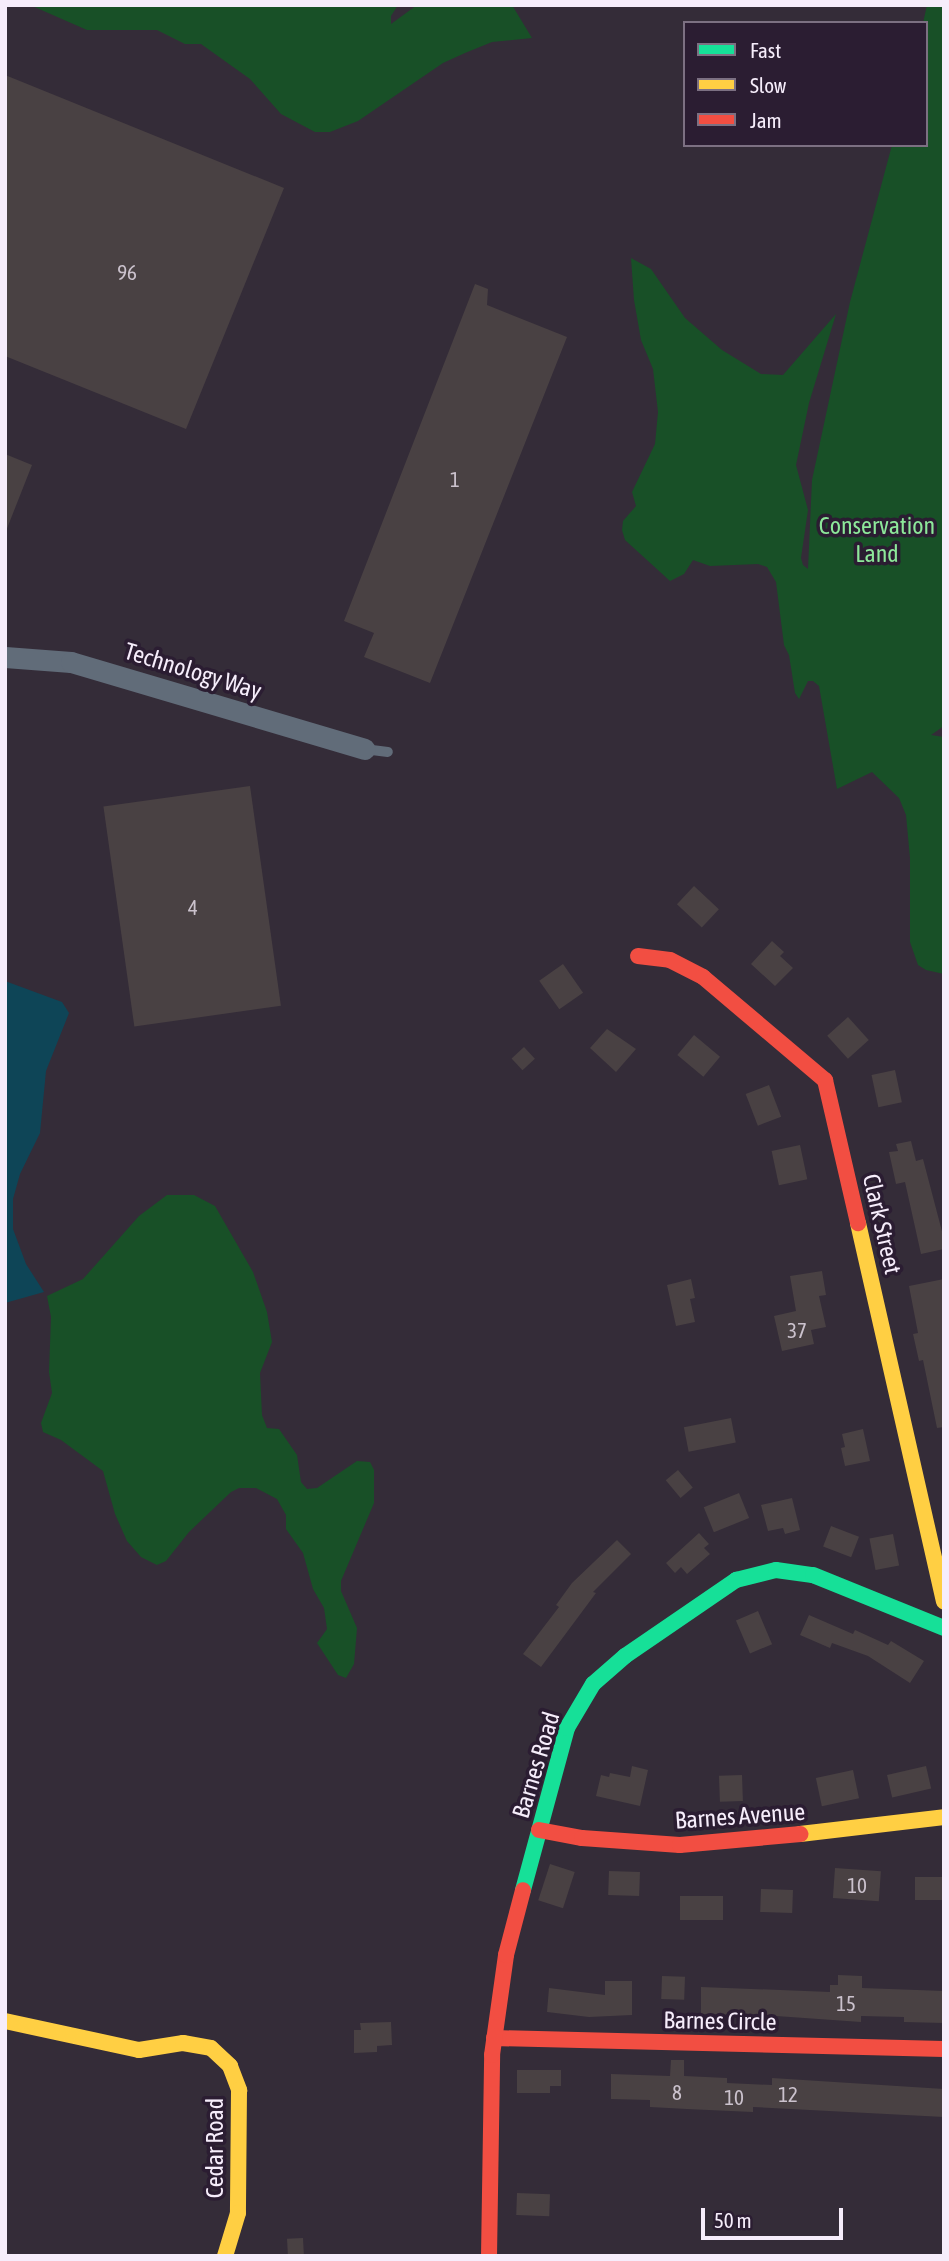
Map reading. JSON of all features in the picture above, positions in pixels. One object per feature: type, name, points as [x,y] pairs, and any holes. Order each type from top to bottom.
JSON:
[{"type":"street","name":"Technology Way","points":[[5,657],[71,662],[364,749]]},
{"type":"street","name":"Clark Street","points":[[638,957],[656,956],[670,960],[703,977],[825,1080],[944,1601]]},
{"type":"street","name":"Barnes Road","points":[[489,2256],[494,2038],[506,1955],[567,1728],[593,1684],[625,1656],[736,1580],[776,1570],[813,1576],[944,1628]]},
{"type":"street","name":"Barnes Avenue","points":[[539,1830],[614,1841],[691,1844],[853,1830],[944,1817]]},
{"type":"street","name":"Cedar Road","points":[[5,2021],[139,2050],[183,2043],[211,2048],[230,2066],[239,2090],[238,2213],[225,2256]]},
{"type":"street","name":"Barnes Circle","points":[[494,2038],[944,2049]]},
{"type":"lane","points":[[364,749],[388,752]]},
{"type":"green space","points":[[30,5],[398,5],[391,16],[391,24],[417,5],[512,5],[532,38],[492,42],[465,53],[443,63],[358,121],[330,132],[315,132],[281,114],[250,79],[201,44],[185,44],[157,30],[87,30]]},
{"type":"green space","name":"Conservation Land","points":[[927,5],[944,5],[944,726],[931,735],[944,737],[944,974],[926,970],[918,965],[910,942],[910,858],[906,815],[899,798],[872,772],[837,789],[819,686],[808,681],[799,699],[795,693],[789,655],[784,645],[776,582],[767,567],[758,564],[710,566],[693,560],[684,574],[670,581],[625,540],[622,530],[623,521],[636,506],[632,492],[655,444],[658,412],[653,369],[641,340],[634,300],[631,258],[651,269],[685,318],[722,350],[761,374],[783,375],[836,314],[809,403],[796,465],[808,510],[801,558],[808,569],[812,480],[850,302],[891,147],[928,147],[928,21],[923,21]]},
{"type":"green space","points":[[167,1195],[194,1195],[215,1206],[253,1272],[267,1312],[272,1342],[260,1373],[262,1415],[267,1428],[279,1429],[297,1455],[301,1482],[307,1489],[317,1488],[357,1461],[370,1462],[374,1470],[374,1503],[341,1581],[341,1591],[357,1628],[354,1664],[346,1678],[338,1675],[317,1643],[327,1629],[324,1608],[313,1589],[303,1553],[286,1529],[286,1515],[277,1499],[256,1488],[239,1488],[231,1492],[189,1532],[166,1561],[157,1565],[141,1557],[127,1541],[115,1514],[103,1471],[61,1440],[43,1432],[41,1423],[52,1393],[49,1372],[51,1317],[47,1296],[83,1279],[139,1216]]},
{"type":"water","points":[[5,981],[62,1002],[69,1013],[46,1071],[40,1133],[20,1174],[13,1199],[13,1229],[26,1264],[44,1292],[5,1303]]},
{"type":"building","points":[[5,75],[284,188],[186,429],[5,356]]},
{"type":"building","points":[[475,284],[488,289],[487,305],[567,337],[430,683],[364,657],[374,633],[344,621]]},
{"type":"building","points":[[5,454],[32,465],[6,531],[5,531]]},
{"type":"building","points":[[250,786],[281,1006],[134,1026],[103,807]]},
{"type":"building","points":[[694,886],[719,909],[702,927],[677,904]]},
{"type":"building","points":[[772,941],[784,952],[780,956],[793,968],[775,986],[751,964]]},
{"type":"building","points":[[563,964],[583,993],[559,1009],[539,981]]},
{"type":"building","points":[[848,1017],[869,1040],[848,1059],[827,1036]]},
{"type":"building","points":[[607,1029],[636,1049],[616,1072],[590,1048]]},
{"type":"building","points":[[694,1035],[720,1057],[703,1077],[677,1055]]},
{"type":"building","points":[[524,1047],[535,1059],[522,1070],[512,1059]]},
{"type":"building","points":[[895,1070],[902,1102],[878,1107],[872,1075]]},
{"type":"building","points":[[769,1085],[781,1117],[758,1126],[746,1094]]},
{"type":"building","points":[[911,1141],[916,1161],[923,1159],[944,1239],[944,1249],[921,1254],[905,1182],[896,1184],[889,1152],[898,1151],[896,1144]]},
{"type":"building","points":[[800,1145],[807,1179],[779,1185],[772,1151]]},
{"type":"building","points":[[822,1271],[826,1295],[819,1296],[826,1327],[811,1330],[814,1344],[782,1351],[774,1316],[796,1311],[790,1276]]},
{"type":"building","points":[[691,1279],[695,1298],[690,1299],[695,1322],[676,1326],[667,1285]]},
{"type":"building","points":[[944,1279],[944,1427],[937,1428],[923,1360],[919,1361],[913,1334],[918,1333],[909,1286]]},
{"type":"building","points":[[731,1418],[736,1443],[689,1452],[684,1427]]},
{"type":"building","points":[[863,1429],[870,1461],[845,1466],[841,1448],[845,1447],[842,1434]]},
{"type":"building","points":[[678,1470],[693,1488],[681,1498],[666,1480]]},
{"type":"building","points":[[739,1493],[749,1518],[714,1532],[704,1507]]},
{"type":"building","points":[[792,1498],[800,1530],[785,1534],[783,1528],[768,1531],[761,1505]]},
{"type":"building","points":[[831,1526],[859,1537],[851,1557],[823,1547]]},
{"type":"building","points":[[699,1533],[709,1544],[704,1548],[710,1554],[687,1574],[681,1567],[675,1573],[666,1563]]},
{"type":"building","points":[[893,1534],[899,1565],[876,1570],[869,1539]]},
{"type":"building","points":[[617,1540],[631,1554],[593,1592],[596,1593],[541,1667],[523,1654],[559,1607],[556,1605],[572,1583]]},
{"type":"building","points":[[758,1611],[772,1644],[750,1654],[736,1620]]},
{"type":"building","points":[[809,1615],[853,1634],[855,1630],[888,1645],[891,1641],[924,1661],[910,1683],[868,1656],[832,1643],[830,1648],[800,1635]]},
{"type":"building","points":[[632,1766],[648,1770],[640,1806],[596,1796],[601,1775],[609,1777],[610,1773],[630,1777]]},
{"type":"building","points":[[926,1766],[931,1788],[892,1797],[887,1775]]},
{"type":"building","points":[[853,1770],[859,1798],[822,1806],[816,1778]]},
{"type":"building","points":[[742,1775],[743,1801],[720,1802],[719,1776]]},
{"type":"building","points":[[550,1864],[575,1872],[563,1908],[538,1900]]},
{"type":"building","points":[[835,1868],[881,1871],[879,1901],[833,1898]]},
{"type":"building","points":[[609,1871],[640,1872],[639,1896],[608,1895]]},
{"type":"building","points":[[915,1877],[944,1877],[944,1900],[915,1900]]},
{"type":"building","points":[[761,1889],[793,1890],[792,1913],[760,1912]]},
{"type":"building","points":[[680,1896],[723,1896],[723,1920],[680,1920]]},
{"type":"building","points":[[838,1975],[862,1976],[862,1988],[944,1991],[944,2023],[904,2022],[904,2017],[861,2016],[861,2022],[701,2014],[701,1987],[830,1992],[830,1985],[838,1985]]},
{"type":"building","points":[[662,1976],[685,1977],[684,2000],[661,1999]]},
{"type":"building","points":[[605,1981],[632,1981],[632,2015],[589,2017],[547,2012],[549,1988],[605,1995]]},
{"type":"building","points":[[391,2022],[392,2045],[377,2046],[377,2052],[354,2053],[354,2030],[361,2030],[360,2023]]},
{"type":"building","points":[[671,2060],[684,2060],[684,2076],[727,2078],[727,2083],[772,2085],[772,2078],[944,2089],[944,2117],[753,2107],[753,2112],[650,2107],[650,2100],[611,2099],[611,2074],[670,2076]]},
{"type":"building","points":[[517,2070],[561,2070],[561,2086],[550,2086],[550,2093],[517,2093]]},
{"type":"building","points":[[517,2193],[550,2194],[549,2216],[516,2215]]},
{"type":"building","points":[[303,2238],[304,2256],[288,2256],[287,2239]]},
{"type":"traffic: fast","points":[[523,1890],[567,1728],[593,1684],[625,1656],[736,1580],[776,1570],[813,1575],[944,1628]]},
{"type":"traffic: slow","points":[[858,1223],[944,1601]]},
{"type":"traffic: slow","points":[[800,1834],[944,1817]]},
{"type":"traffic: slow","points":[[5,2021],[139,2050],[183,2043],[211,2048],[230,2066],[239,2090],[238,2213],[225,2256]]},
{"type":"traffic: jam","points":[[638,956],[670,960],[703,977],[825,1080],[858,1223]]},
{"type":"traffic: jam","points":[[539,1830],[582,1838],[680,1845],[800,1834]]},
{"type":"traffic: jam","points":[[489,2256],[492,2055],[506,1955],[523,1890]]},
{"type":"traffic: jam","points":[[494,2038],[944,2049]]}]
